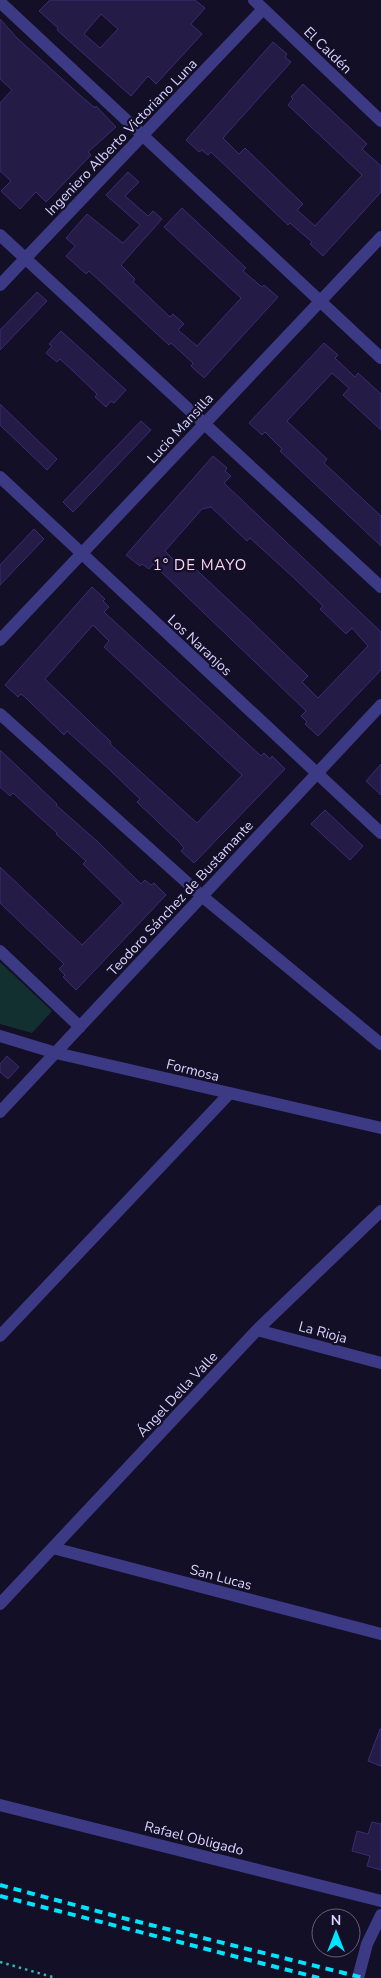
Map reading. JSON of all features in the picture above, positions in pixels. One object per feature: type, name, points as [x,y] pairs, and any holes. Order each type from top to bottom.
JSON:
[{"type":"street","points":[[0,2],[381,358]]},
{"type":"street","name":"Ingeniero Alberto Victoriano Luna","points":[[0,285],[143,136],[259,4]]},
{"type":"street","name":"El Caldén","points":[[259,4],[381,121]]},
{"type":"street","points":[[0,235],[381,587]]},
{"type":"street","name":"Lucio Mansilla","points":[[0,640],[381,236]]},
{"type":"street","name":"Los Naranjos","points":[[0,477],[381,834]]},
{"type":"street","name":"Teodoro Sánchez de Bustamante","points":[[0,1112],[381,705]]},
{"type":"street","points":[[0,714],[203,897],[381,1044]]},
{"type":"street","points":[[0,951],[80,1027]]},
{"type":"street","name":"Formosa","points":[[0,1036],[56,1052],[229,1094],[381,1128]]},
{"type":"street","points":[[0,1336],[229,1094]]},
{"type":"street","name":"Ángel Della Valle","points":[[0,1604],[257,1330],[381,1211]]},
{"type":"street","name":"La Rioja","points":[[257,1330],[381,1362]]},
{"type":"street","name":"San Lucas","points":[[52,1548],[381,1634]]},
{"type":"street","name":"Rafael Obligado","points":[[0,1805],[381,1901]]},
{"type":"street","points":[[358,1978],[368,1944],[381,1915]]},
{"type":"path","points":[[0,1962],[56,1978]]},
{"type":"green space","points":[[0,962],[52,1011],[32,1033],[0,1024]]},
{"type":"building","points":[[50,0],[195,0],[205,8],[191,24],[202,34],[156,84],[148,76],[131,96],[57,30],[58,28],[39,11]],"holes":[[[101,14],[118,29],[100,48],[84,34]]]},
{"type":"building","points":[[0,19],[17,38],[82,97],[95,108],[96,106],[116,127],[88,152],[91,155],[46,202],[36,192],[20,209],[1,191],[11,181],[0,171],[0,103],[12,90],[0,79]]},
{"type":"building","points":[[273,42],[287,54],[285,57],[291,62],[223,138],[239,154],[245,148],[303,204],[297,210],[315,226],[362,175],[288,105],[293,99],[291,97],[303,84],[367,144],[362,149],[381,166],[381,192],[323,256],[310,244],[312,242],[290,223],[288,225],[211,152],[208,155],[202,150],[199,152],[186,140]]},
{"type":"building","points":[[128,172],[139,182],[125,196],[148,216],[153,211],[162,219],[121,265],[135,279],[133,282],[170,317],[173,314],[184,324],[178,330],[197,346],[241,298],[164,227],[182,208],[246,268],[243,271],[262,287],[264,285],[278,297],[204,378],[191,366],[193,363],[171,343],[169,345],[89,271],[86,274],[66,256],[75,246],[66,238],[87,214],[123,243],[140,225],[106,195]]},
{"type":"building","points":[[37,292],[47,301],[0,350],[0,330]]},
{"type":"building","points":[[61,331],[126,390],[114,403],[111,401],[106,407],[95,397],[97,394],[60,359],[57,362],[46,353],[52,346],[49,344]]},
{"type":"building","points":[[324,343],[338,355],[335,358],[355,377],[358,373],[381,394],[381,430],[343,395],[349,388],[332,373],[287,421],[327,459],[324,463],[381,516],[381,546],[280,451],[282,449],[265,432],[262,435],[249,423]]},
{"type":"building","points":[[0,404],[57,459],[47,470],[0,425]]},
{"type":"building","points":[[141,421],[151,430],[73,512],[63,502]]},
{"type":"building","points":[[213,456],[227,468],[225,471],[231,476],[224,483],[381,632],[381,670],[318,736],[305,724],[307,722],[301,716],[306,711],[153,564],[149,569],[142,564],[140,566],[126,555]],"holes":[[[211,507],[247,541],[250,538],[294,578],[323,606],[320,609],[346,634],[352,628],[368,646],[318,698],[302,682],[308,676],[251,621],[187,561],[181,567],[165,551],[202,509]]]},
{"type":"building","points":[[34,529],[44,539],[0,585],[0,565]]},
{"type":"building","points":[[92,587],[105,599],[103,601],[109,607],[104,612],[261,756],[264,753],[270,759],[272,756],[285,769],[194,863],[181,851],[184,848],[179,842],[137,802],[140,799],[111,771],[67,731],[64,735],[27,699],[21,694],[18,697],[5,685]],"holes":[[[93,625],[109,641],[104,647],[242,775],[197,823],[110,744],[111,742],[45,679]]]},
{"type":"building","points":[[0,750],[141,884],[145,880],[151,885],[154,883],[166,895],[76,990],[63,977],[65,975],[59,969],[64,964],[0,903],[0,867],[82,945],[123,903],[83,864],[86,861],[57,833],[13,793],[10,796],[0,787]]},
{"type":"building","points":[[381,764],[381,795],[366,781]]},
{"type":"building","points":[[325,810],[363,846],[350,860],[311,824]]},
{"type":"building","points":[[7,1056],[19,1067],[8,1079],[0,1072],[0,1064]]},
{"type":"building","points":[[381,1729],[381,1766],[368,1761]]},
{"type":"building","points":[[372,1822],[381,1824],[381,1870],[367,1866],[370,1856],[352,1851],[357,1831],[368,1834]]},
{"type":"railway","points":[[0,1885],[127,1919],[364,1978]]},
{"type":"railway","points":[[0,1896],[319,1978]]},
{"type":"district","name":"1° DE MAYO","points":[[200,565]]}]
